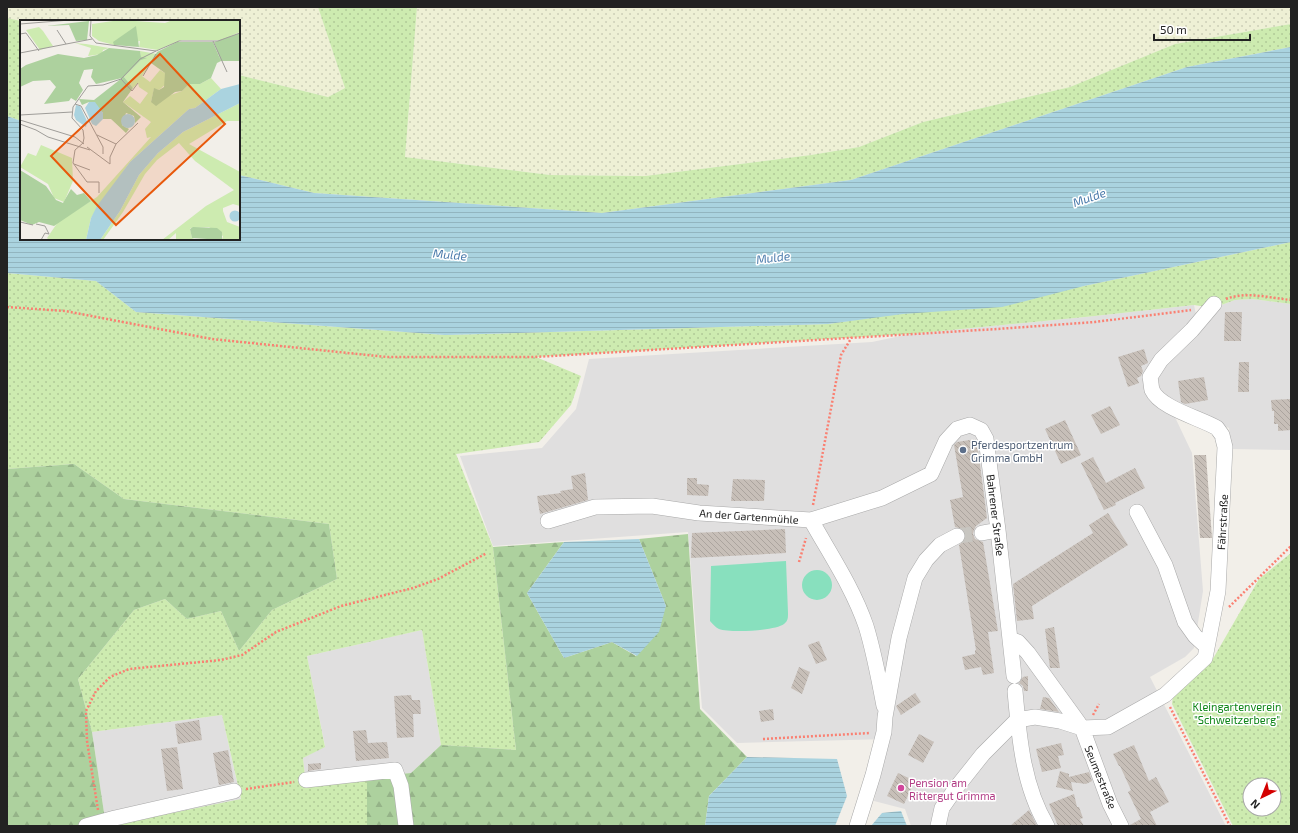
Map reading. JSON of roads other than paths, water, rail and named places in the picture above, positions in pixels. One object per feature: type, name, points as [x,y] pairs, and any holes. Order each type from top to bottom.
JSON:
[{"type":"street","name":"Fährstraße","points":[[1082,728],[1108,727],[1165,695],[1205,658],[1218,591],[1225,447],[1222,435],[1217,428],[1165,404],[1157,397],[1152,389],[1150,377],[1161,360],[1192,330],[1214,304]]},
{"type":"street","name":"Bahrener Straße","points":[[811,520],[882,498],[931,474],[946,442],[957,429],[970,425],[981,430],[986,439],[998,530],[1014,676]]},
{"type":"street","name":"An der Gartenmühle","points":[[548,521],[595,507],[652,506],[699,513],[811,520],[850,588],[865,625],[876,664],[885,724]]},
{"type":"street","points":[[1137,512],[1165,565],[1185,622],[1195,636],[1207,647]]},
{"type":"street","points":[[982,533],[998,530]]},
{"type":"street","points":[[856,826],[873,774],[885,724],[899,638],[915,578],[926,560],[940,545],[957,536]]},
{"type":"street","points":[[1010,639],[1018,642],[1028,653],[1082,728]]},
{"type":"street","points":[[1015,691],[1026,777],[1038,811],[1047,826]]},
{"type":"street","points":[[938,826],[942,808],[956,788],[983,754],[1018,720],[1035,717],[1060,721],[1082,728]]},
{"type":"street","name":"Seumestraße","points":[[1082,728],[1110,804],[1122,826]]},
{"type":"street","points":[[306,780],[395,770],[401,786],[406,826]]},
{"type":"street","points":[[93,824],[234,791]]},
{"type":"water","name":"Mulde","points":[[1291,47],[1291,242],[1084,286],[1002,307],[903,314],[828,324],[445,335],[136,312],[96,281],[7,273],[7,116],[20,121],[20,240],[240,240],[240,175],[314,193],[602,213],[851,180],[1187,67]]},
{"type":"water","points":[[639,539],[666,606],[659,632],[637,656],[612,642],[564,658],[527,593],[564,542]]},
{"type":"water","points":[[747,757],[837,759],[847,796],[835,826],[705,826],[709,796]]},
{"type":"water","points":[[901,811],[907,826],[871,826],[882,813]]},
{"type":"tunnel","points":[[957,536],[982,533]]},
{"type":"place","name":"Pferdesportzentrum Grimma GmbH","points":[[963,450]]},
{"type":"place","name":"Pension am Rittergut Grimma","points":[[901,788]]},
{"type":"park label","name":"Kleingartenverein \"Schweitzerberg\"","points":[[1237,712]]}]
